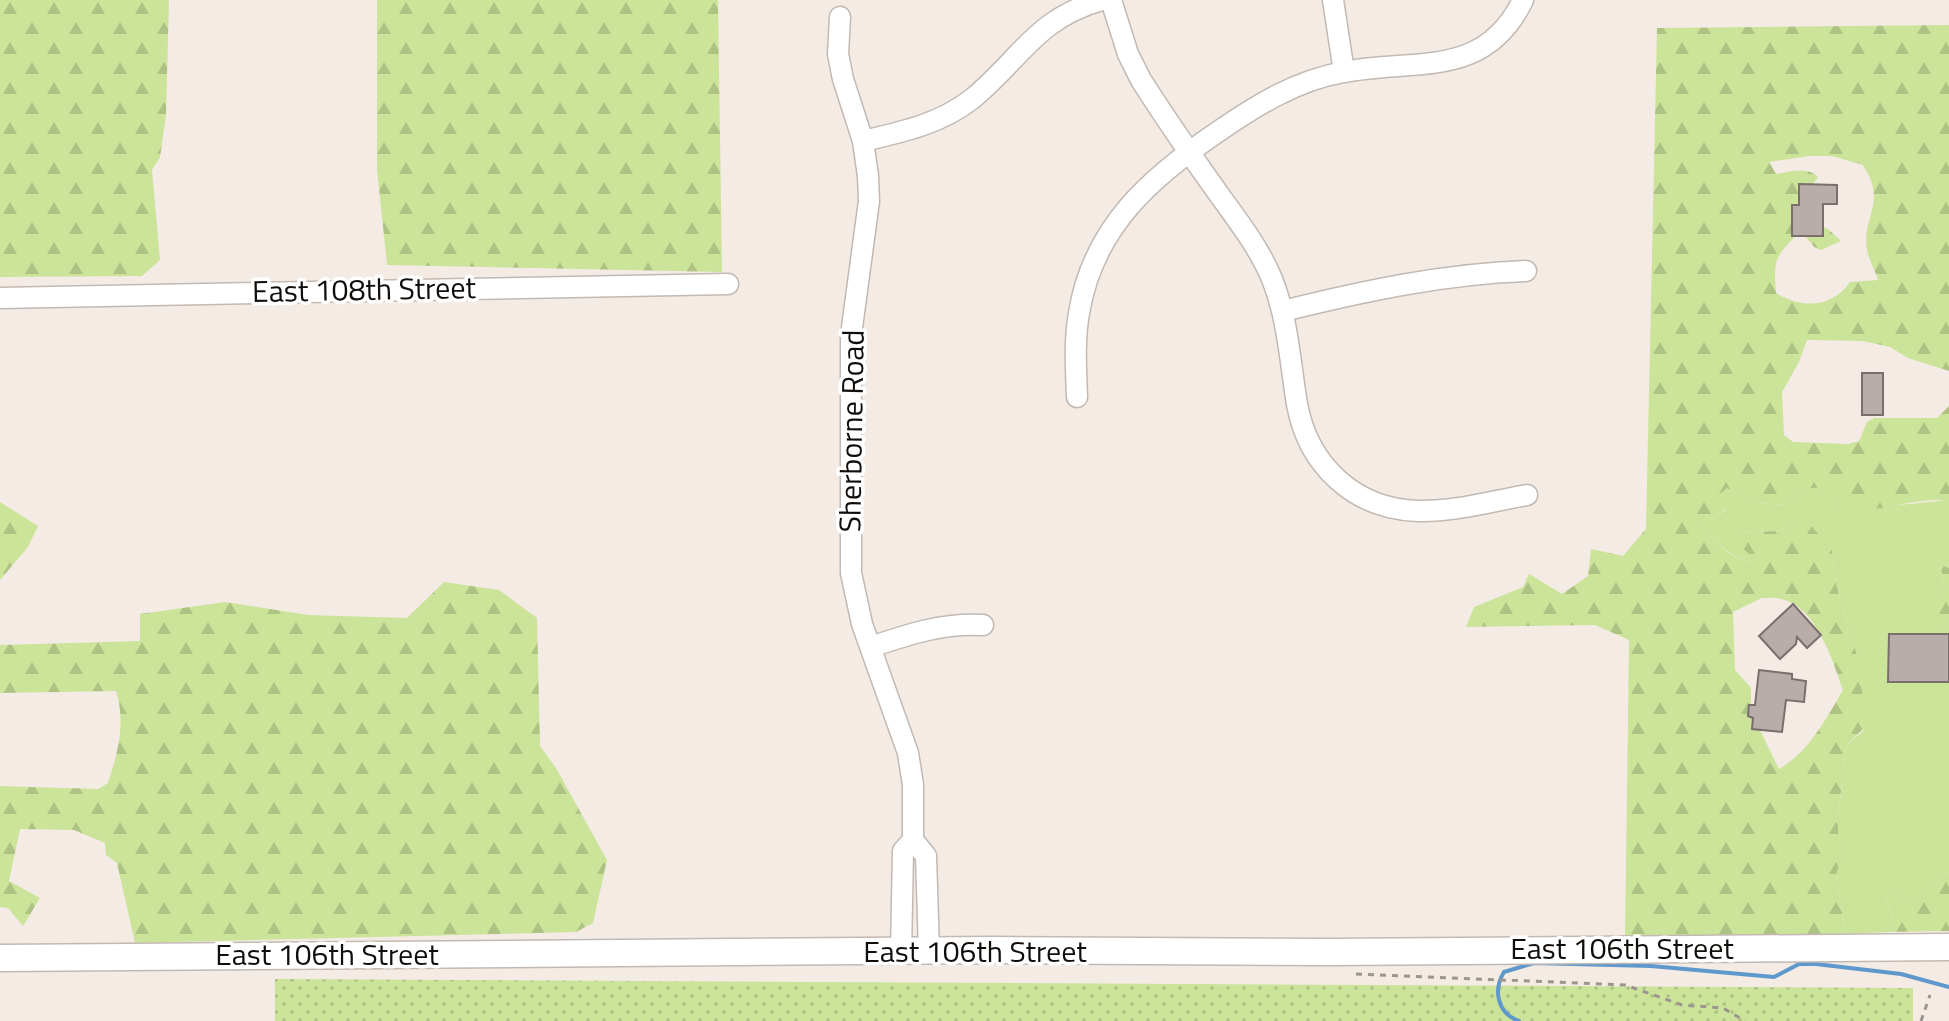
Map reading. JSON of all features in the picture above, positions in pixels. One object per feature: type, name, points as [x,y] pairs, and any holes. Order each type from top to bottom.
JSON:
[{"type":"main road","name":"East 106th Street","points":[[0,958],[1949,947]]},
{"type":"street","points":[[863,141],[917,128],[958,109],[990,83],[1044,27],[1074,9],[1102,0]]},
{"type":"street","points":[[1111,0],[1128,54],[1141,80],[1261,257],[1283,311],[1298,407],[1306,436],[1320,462],[1340,483],[1366,499],[1387,507],[1421,511],[1527,495]]},
{"type":"street","points":[[1333,0],[1344,72]]},
{"type":"street","points":[[1077,397],[1079,311],[1099,250],[1137,195],[1188,151],[1271,98],[1296,86],[1344,72],[1451,60],[1477,52],[1507,28],[1523,0]]},
{"type":"street","name":"Sherborne Road","points":[[840,17],[838,54],[863,141],[869,201],[851,335],[851,573],[856,604],[908,753],[913,785],[913,840],[926,856],[929,952]]},
{"type":"street","points":[[1283,311],[1412,282],[1526,271]]},
{"type":"street","name":"East 108th Street","points":[[0,298],[728,284]]},
{"type":"street","points":[[871,647],[932,627],[983,625]]},
{"type":"street","name":"Sherborne Road","points":[[901,952],[903,851],[913,840]]},
{"type":"path","points":[[1485,978],[1625,985],[1682,1005],[1723,1008],[1745,1021]]},
{"type":"path","points":[[1921,1021],[1930,995]]},
{"type":"green space","points":[[0,0],[169,0],[166,115],[160,157],[152,170],[160,260],[142,276],[0,277]]},
{"type":"green space","points":[[377,0],[718,0],[722,272],[387,265],[377,169]]},
{"type":"green space","points":[[1949,25],[1949,371],[1908,358],[1890,347],[1863,341],[1807,340],[1782,392],[1784,435],[1793,442],[1849,444],[1859,441],[1867,422],[1874,418],[1937,418],[1949,406],[1949,501],[1853,508],[1837,504],[1821,488],[1805,488],[1785,505],[1755,503],[1727,488],[1714,499],[1726,508],[1713,519],[1698,522],[1725,550],[1750,562],[1759,563],[1740,546],[1737,533],[1776,531],[1801,525],[1802,515],[1832,550],[1836,584],[1856,652],[1867,725],[1846,746],[1838,817],[1838,836],[1845,847],[1836,875],[1846,934],[1625,937],[1629,640],[1595,625],[1466,627],[1474,607],[1523,587],[1529,574],[1562,594],[1588,576],[1591,549],[1623,556],[1646,529],[1657,28]],"holes":[[[1832,156],[1863,165],[1870,178],[1874,200],[1867,228],[1867,250],[1878,280],[1850,282],[1835,297],[1816,303],[1796,302],[1776,293],[1778,258],[1801,231],[1814,247],[1821,250],[1841,241],[1828,229],[1810,221],[1806,194],[1818,177],[1804,171],[1776,174],[1769,162]],[[1762,598],[1781,599],[1804,612],[1821,636],[1843,690],[1808,744],[1779,769],[1751,712],[1751,688],[1735,670],[1733,612]]]},
{"type":"green space","points":[[1727,488],[1755,503],[1785,505],[1805,488],[1821,488],[1839,505],[1869,508],[1949,500],[1949,568],[1940,566],[1945,587],[1938,597],[1940,631],[1949,622],[1949,872],[1919,897],[1908,901],[1893,892],[1886,898],[1892,917],[1888,932],[1846,934],[1836,875],[1845,847],[1838,836],[1838,817],[1846,746],[1863,731],[1856,652],[1836,584],[1832,550],[1802,517],[1802,525],[1776,531],[1737,533],[1760,564],[1733,555],[1697,521],[1713,519],[1726,509],[1713,499]]},
{"type":"green space","points":[[0,502],[38,526],[28,547],[0,580]]},
{"type":"green space","points":[[1940,565],[1949,568],[1949,622],[1940,631],[1928,624],[1919,612],[1924,599],[1938,597],[1945,587]]},
{"type":"green space","points":[[444,582],[499,590],[537,618],[540,746],[556,768],[607,860],[593,923],[576,932],[135,943],[117,863],[106,855],[105,843],[74,830],[20,829],[9,881],[40,898],[23,926],[8,908],[0,907],[0,786],[98,789],[108,783],[118,748],[120,714],[116,691],[0,693],[0,645],[140,641],[140,614],[225,602],[308,615],[407,618]]},
{"type":"green space","points":[[1949,872],[1949,931],[1888,932],[1892,917],[1886,898],[1893,892],[1908,901],[1919,897]]},
{"type":"green space","points":[[275,979],[1913,988],[1913,1021],[275,1021]]},
{"type":"building","points":[[1799,184],[1837,185],[1837,204],[1823,204],[1823,236],[1792,236],[1792,205],[1799,205]]},
{"type":"building","points":[[1862,373],[1883,373],[1883,415],[1862,415]]},
{"type":"building","points":[[1793,604],[1821,635],[1807,648],[1797,637],[1796,644],[1780,659],[1759,636]]},
{"type":"building","points":[[1889,634],[1949,634],[1949,682],[1888,682]]},
{"type":"building","points":[[1759,670],[1792,674],[1792,679],[1806,681],[1804,702],[1786,700],[1782,732],[1752,729],[1749,705],[1755,705]]},
{"type":"waterway","points":[[1519,1021],[1502,1007],[1499,986],[1504,972],[1534,963],[1651,966],[1774,977],[1799,964],[1816,964],[1901,974],[1949,987]]}]
